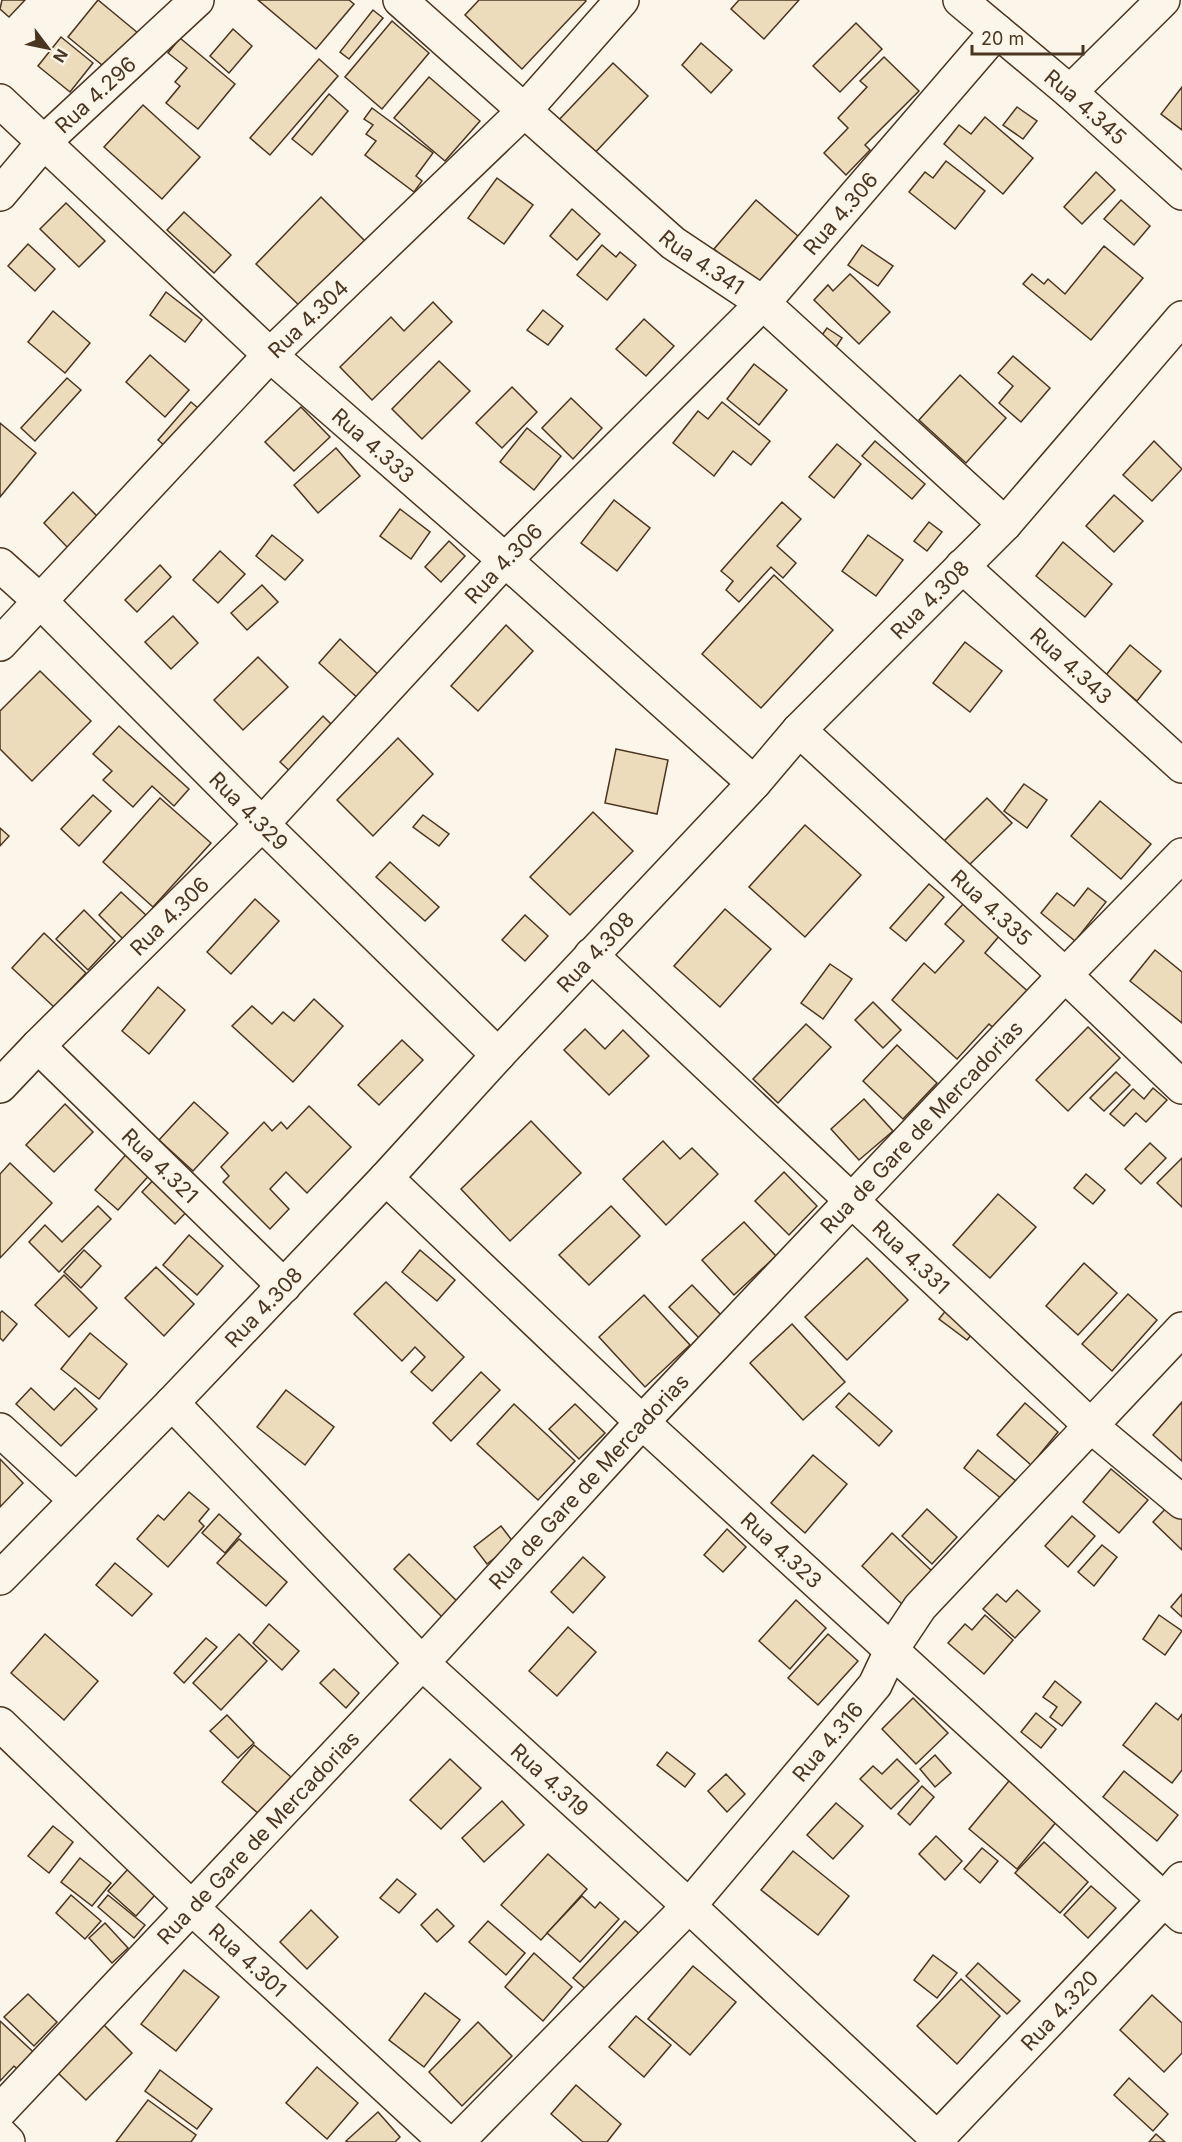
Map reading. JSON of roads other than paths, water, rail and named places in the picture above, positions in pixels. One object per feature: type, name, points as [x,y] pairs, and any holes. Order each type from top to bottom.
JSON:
[{"type":"street","name":"Rua 4.296","points":[[0,194],[44,142],[197,0]]},
{"type":"street","name":"Rua 4.341","points":[[400,0],[673,243],[763,303],[1005,524]]},
{"type":"street","name":"Rua 4.304","points":[[0,644],[270,355],[524,111],[622,0]]},
{"type":"street","name":"Rua 4.345","points":[[960,0],[1070,92],[1182,193]]},
{"type":"street","points":[[1070,92],[1163,0]]},
{"type":"street","name":"Rua 4.306","points":[[0,1086],[262,824],[505,560],[763,303],[997,32]]},
{"type":"street","name":"Rua 4.333","points":[[0,101],[270,355],[505,560],[754,783]]},
{"type":"street","name":"Rua 4.308","points":[[0,1578],[172,1403],[386,1178],[591,955],[754,783],[799,730],[1005,524],[1182,318]]},
{"type":"street","name":"Rua 4.329","points":[[0,565],[40,601],[262,824],[498,1055]]},
{"type":"street","name":"Rua 4.343","points":[[962,566],[1182,766]]},
{"type":"street","name":"Rua 4.335","points":[[799,730],[1065,975],[1182,1087]]},
{"type":"street","name":"Rua de Gare de Mercadorias","points":[[0,2111],[422,1663],[642,1422],[1065,975],[1182,855]]},
{"type":"street","name":"Rua 4.331","points":[[591,955],[1091,1426],[1182,1502]]},
{"type":"street","name":"Rua 4.321","points":[[38,1046],[284,1286]]},
{"type":"street","name":"Rua 4.323","points":[[386,1178],[642,1422],[892,1649],[1176,1898]]},
{"type":"street","name":"Rua 4.316","points":[[457,2142],[689,1906],[875,1685],[892,1649],[920,1607],[1182,1329]]},
{"type":"street","name":"Rua 4.319","points":[[172,1403],[422,1663],[689,1906],[938,2141]]},
{"type":"street","points":[[0,1430],[76,1500]]},
{"type":"street","name":"Rua 4.301","points":[[0,1724],[192,1908],[446,2142]]},
{"type":"street","name":"Rua 4.320","points":[[938,2141],[1176,1898]]},
{"type":"street","points":[[0,2134],[8,2142]]}]
